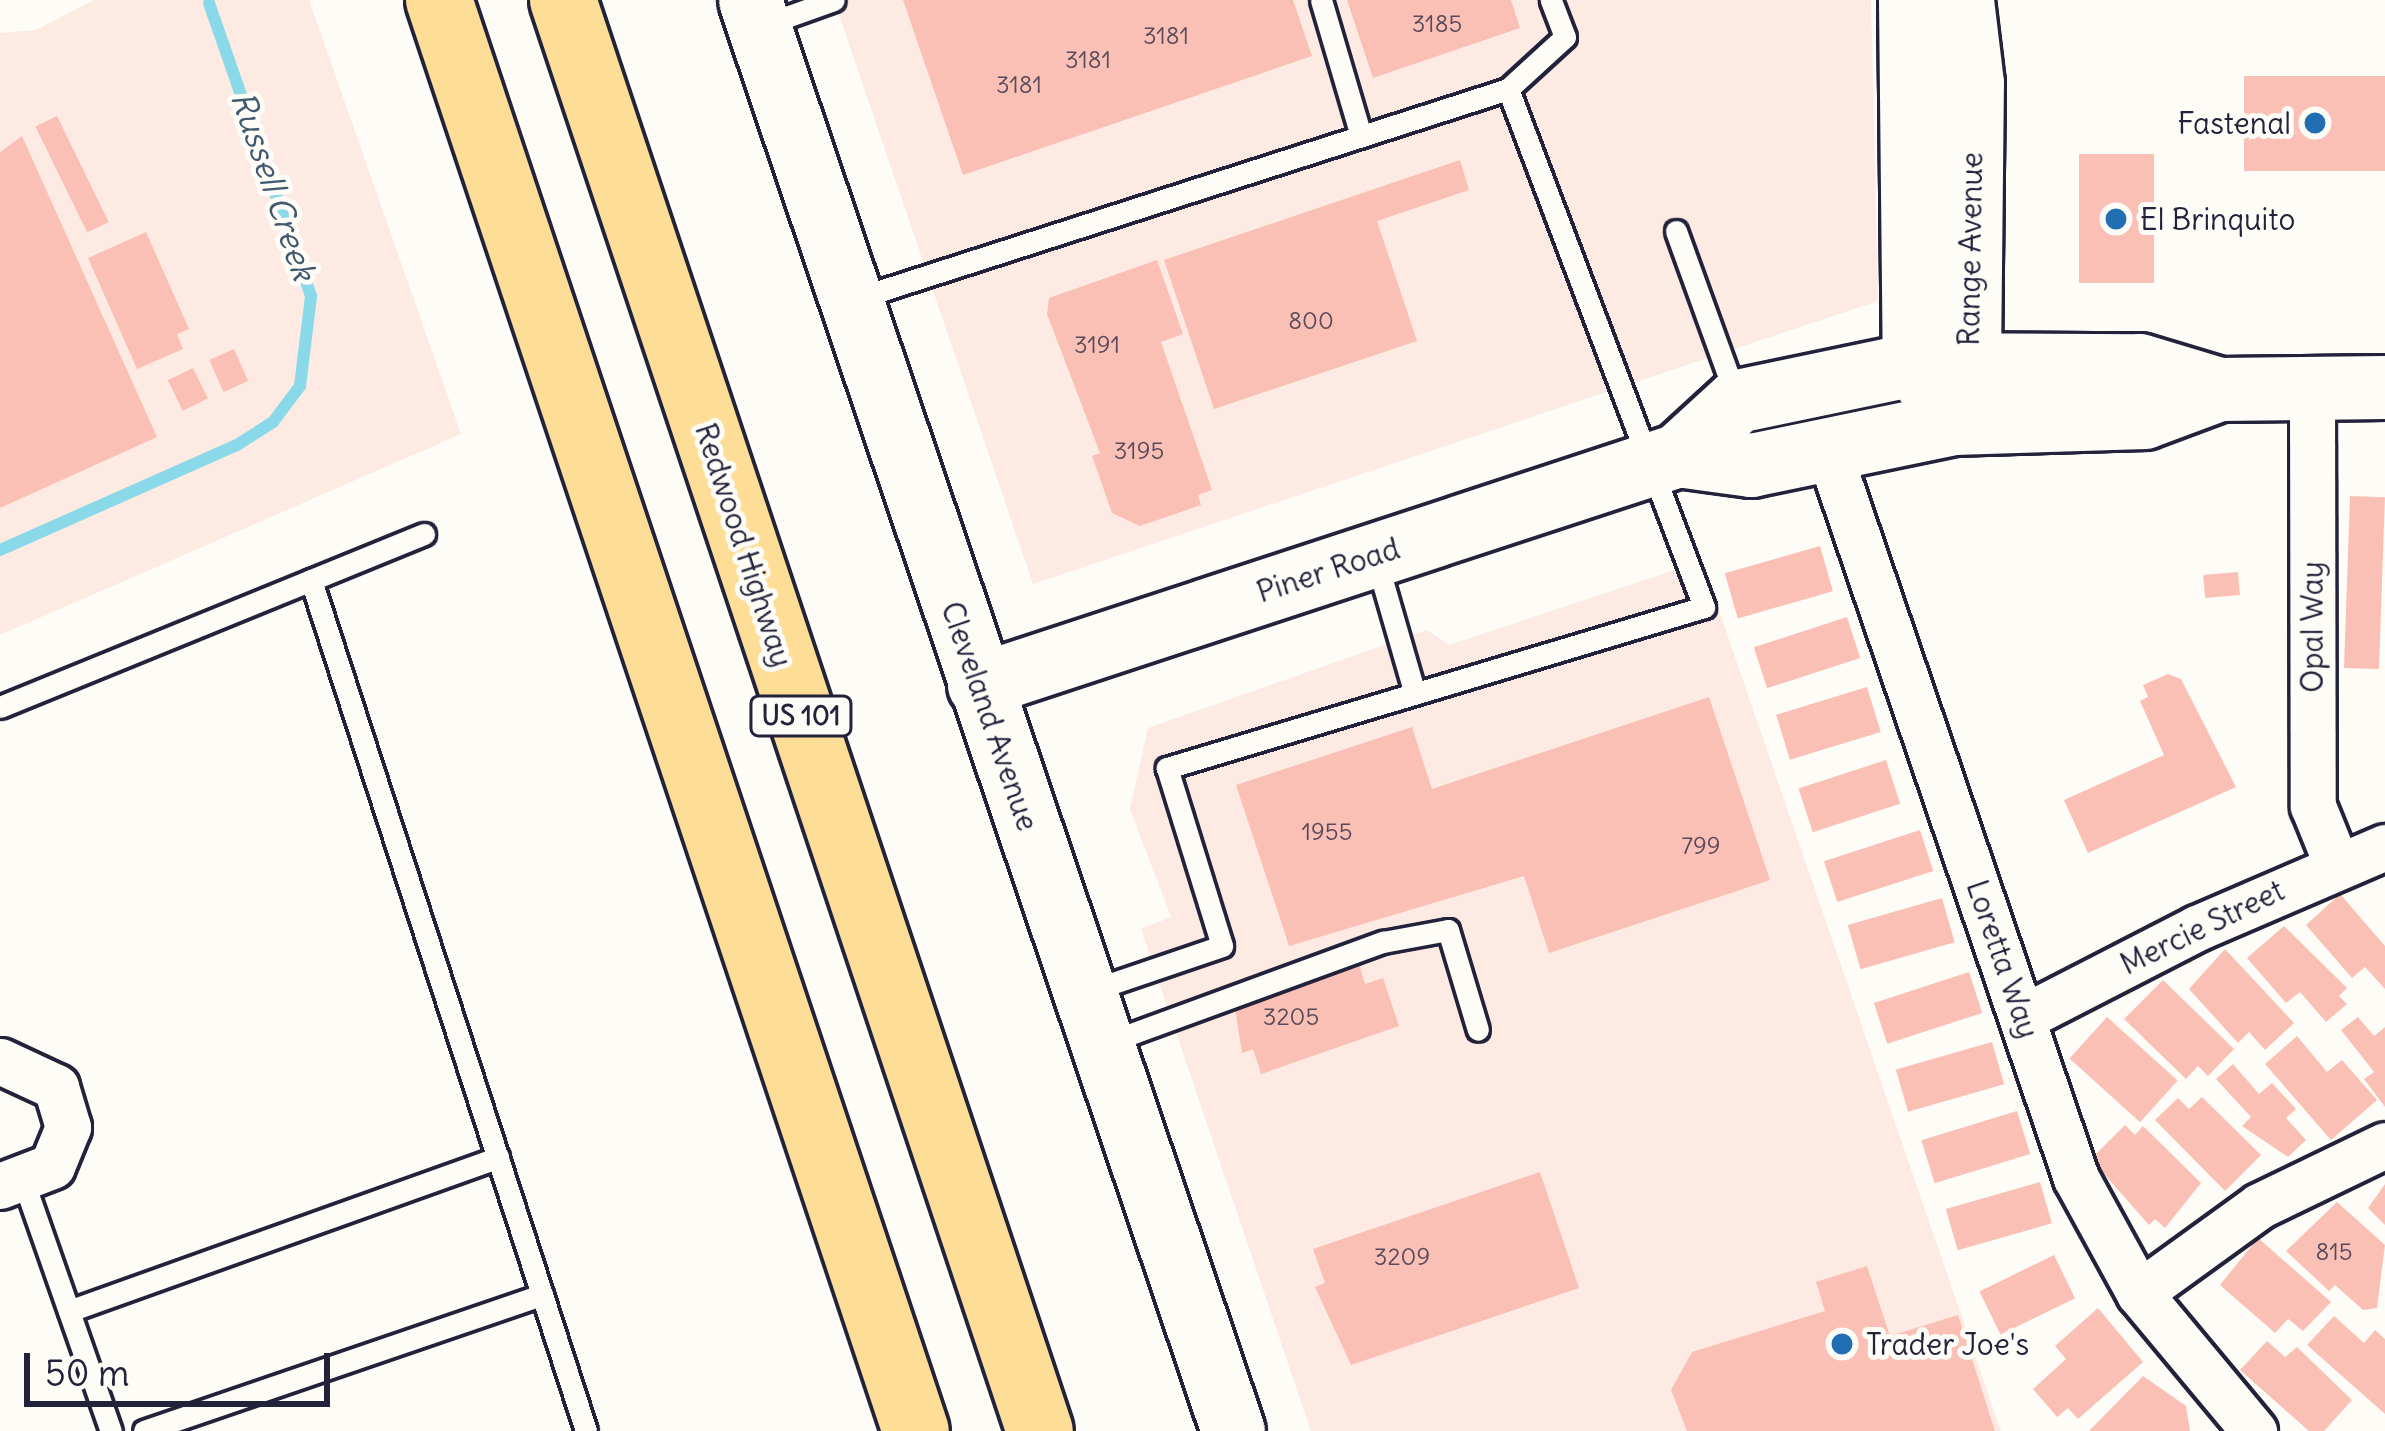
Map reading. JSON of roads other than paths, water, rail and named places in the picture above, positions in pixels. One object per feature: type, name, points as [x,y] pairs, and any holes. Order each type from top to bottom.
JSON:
[{"type":"highway","points":[[439,0],[916,1431]]},
{"type":"highway","name":"Redwood Highway","points":[[562,0],[1040,1431]]},
{"type":"highway","points":[[847,1214],[892,1431]]},
{"type":"main road","name":"Range Avenue","points":[[1910,0],[1942,363],[1953,423]]},
{"type":"main road","name":"Range Avenue","points":[[1942,363],[1972,83],[1962,0]]},
{"type":"main road","name":"Cleveland Avenue","points":[[754,14],[1234,1431]]},
{"type":"main road","name":"Piner Road","points":[[979,686],[1665,459],[1737,401],[1942,363],[2139,365],[2219,389],[2385,387]]},
{"type":"main road","name":"Piner Road","points":[[1665,459],[1751,465],[1953,423],[2144,417],[2219,389]]},
{"type":"street","name":"Opal Way","points":[[2312,387],[2313,806],[2336,863]]},
{"type":"street","name":"Loretta Way","points":[[1827,447],[2076,1178],[2139,1293],[2254,1431]]},
{"type":"street","name":"Mercie Street","points":[[2024,1017],[2336,863],[2385,847]]},
{"type":"street","points":[[0,1061],[40,1072],[65,1106],[63,1147],[12,1184]]},
{"type":"street","points":[[2139,1293],[2259,1206],[2385,1145]]},
{"type":"lane","points":[[754,14],[834,0]]},
{"type":"lane","points":[[1321,0],[1360,136]]},
{"type":"lane","points":[[850,300],[1508,89],[1565,37],[1551,0]]},
{"type":"lane","points":[[1092,1019],[1222,946],[1167,768],[1704,607],[1665,459],[1508,89]]},
{"type":"lane","points":[[1676,231],[1737,401]]},
{"type":"lane","points":[[0,707],[424,534]]},
{"type":"lane","points":[[1375,555],[1414,691]]},
{"type":"lane","points":[[311,580],[586,1431]]},
{"type":"lane","points":[[1092,1019],[1383,942],[1448,930],[1478,1030]]},
{"type":"lane","points":[[69,1311],[497,1157]]},
{"type":"lane","points":[[12,1184],[69,1311],[111,1431]]},
{"type":"lane","points":[[144,1431],[542,1295]]},
{"type":"waterway","name":"Russell Creek","points":[[0,550],[237,445],[273,422],[300,386],[311,296],[209,3]]},
{"type":"place","name":"Fastenal","points":[[2315,123]]},
{"type":"place","name":"El Brinquito","points":[[2116,219]]},
{"type":"place","name":"Trader Joe's","points":[[1842,1344]]}]
